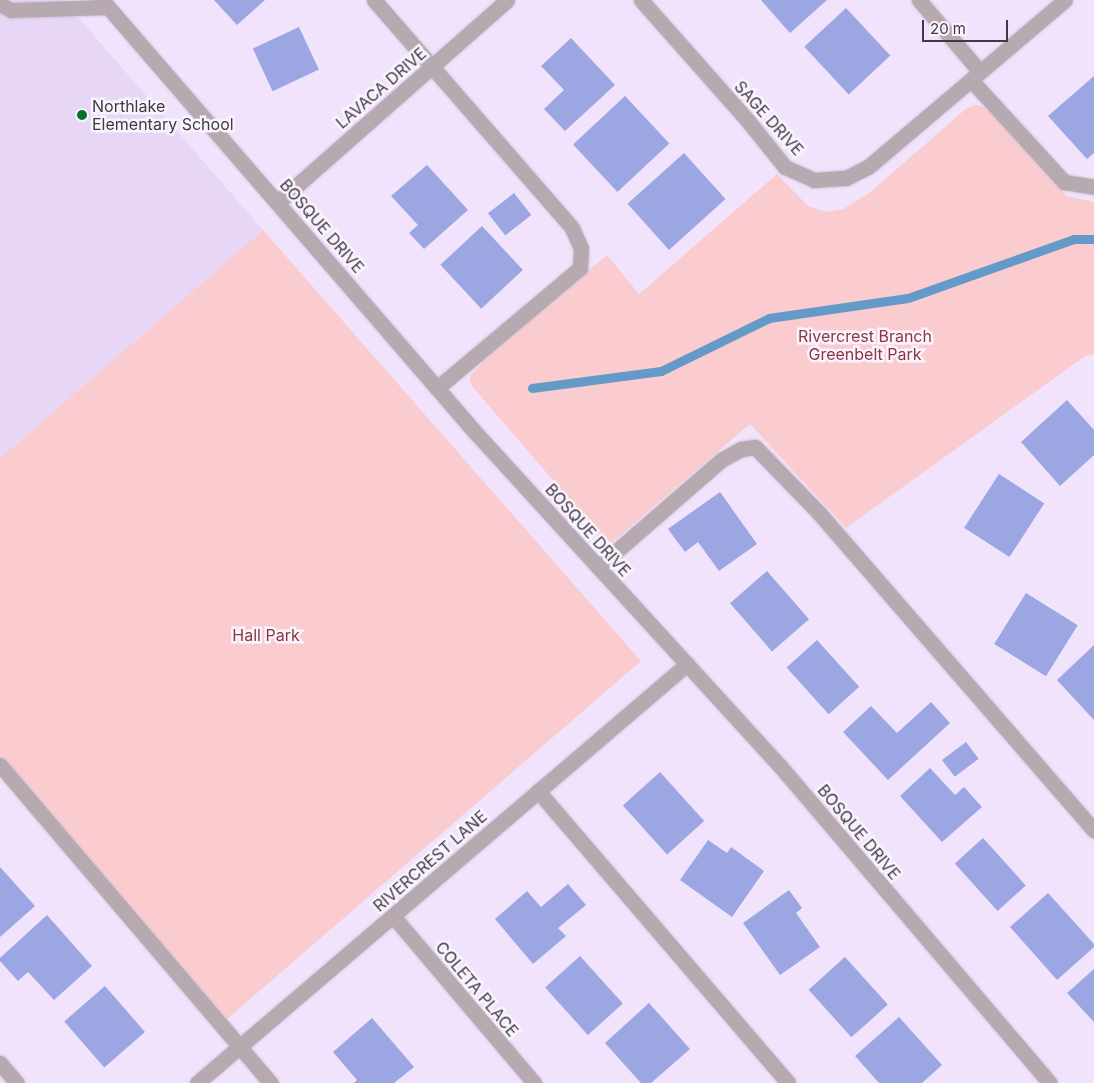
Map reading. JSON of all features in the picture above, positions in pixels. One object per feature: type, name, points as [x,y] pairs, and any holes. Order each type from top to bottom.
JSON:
[{"type":"street","points":[[374,0],[572,228],[581,248],[580,268],[437,388]]},
{"type":"street","name":"LAVACA DRIVE","points":[[278,202],[507,0]]},
{"type":"street","name":"SAGE DRIVE","points":[[641,0],[748,121],[785,167],[814,180],[846,178],[868,167],[1064,0]]},
{"type":"street","points":[[919,0],[972,79],[1064,182],[1094,187]]},
{"type":"street","points":[[0,4],[11,10],[105,4]]},
{"type":"street","name":"BOSQUE DRIVE","points":[[105,4],[437,388],[780,766],[1050,1083]]},
{"type":"street","points":[[598,567],[721,460],[741,449],[755,446],[819,513],[1094,831]]},
{"type":"street","name":"RIVERCREST LANE","points":[[196,1083],[687,664]]},
{"type":"street","points":[[0,765],[271,1083]]},
{"type":"street","points":[[538,791],[788,1083]]},
{"type":"street","name":"COLETA PLACE","points":[[393,916],[534,1083]]},
{"type":"street","points":[[0,1063],[17,1083]]},
{"type":"shaded area","name":"Northlake Elementary School","points":[[0,0],[63,0],[263,230],[0,458]]},
{"type":"green space","name":"Rivercrest Branch Greenbelt Park","points":[[975,105],[983,107],[991,113],[1067,196],[1094,202],[1094,354],[1085,356],[846,528],[750,424],[609,545],[471,385],[470,376],[490,354],[607,255],[639,294],[777,174],[808,206],[827,212],[843,209],[869,193],[967,108]]},
{"type":"green space","name":"Hall Park","points":[[263,230],[641,661],[226,1020],[0,761],[0,458]]},
{"type":"building","points":[[214,0],[265,0],[237,25]]},
{"type":"building","points":[[761,0],[827,0],[790,33]]},
{"type":"building","points":[[846,8],[890,56],[849,94],[804,47]]},
{"type":"building","points":[[299,27],[319,70],[273,91],[253,49]]},
{"type":"building","points":[[571,38],[615,85],[565,131],[544,109],[564,90],[541,66]]},
{"type":"building","points":[[1094,76],[1094,153],[1087,159],[1048,116]]},
{"type":"building","points":[[625,96],[669,144],[617,192],[573,144]]},
{"type":"building","points":[[684,153],[725,199],[669,250],[628,204]]},
{"type":"building","points":[[427,165],[468,210],[424,249],[409,233],[418,225],[391,196]]},
{"type":"building","points":[[514,193],[531,215],[505,235],[488,213]]},
{"type":"building","points":[[482,226],[523,270],[481,309],[440,265]]},
{"type":"building","points":[[1067,400],[1094,430],[1094,455],[1060,486],[1021,442]]},
{"type":"building","points":[[999,474],[1044,503],[1009,557],[964,528]]},
{"type":"building","points":[[720,492],[757,544],[719,571],[698,542],[685,552],[668,529]]},
{"type":"building","points":[[767,571],[809,619],[772,651],[730,603]]},
{"type":"building","points":[[1026,593],[1078,625],[1046,676],[994,644]]},
{"type":"building","points":[[817,640],[859,687],[829,714],[787,667]]},
{"type":"building","points":[[1094,645],[1094,720],[1057,680]]},
{"type":"building","points":[[931,702],[950,723],[888,780],[843,732],[871,706],[897,733]]},
{"type":"building","points":[[966,742],[979,759],[955,777],[942,760]]},
{"type":"building","points":[[930,768],[955,795],[964,787],[982,807],[942,842],[900,796]]},
{"type":"building","points":[[660,772],[704,821],[667,855],[623,805]]},
{"type":"building","points":[[983,838],[1026,886],[998,911],[955,863]]},
{"type":"building","points":[[708,840],[727,853],[731,847],[764,871],[732,917],[680,880]]},
{"type":"building","points":[[0,867],[35,906],[0,937]]},
{"type":"building","points":[[568,884],[586,905],[558,928],[566,936],[533,964],[495,919],[527,891],[541,907]]},
{"type":"building","points":[[789,890],[802,908],[796,913],[820,947],[780,975],[743,923]]},
{"type":"building","points":[[1048,893],[1094,944],[1094,947],[1057,980],[1010,927]]},
{"type":"building","points":[[47,915],[92,966],[54,1000],[28,972],[18,981],[0,961],[0,958]]},
{"type":"building","points":[[580,956],[623,1004],[588,1035],[545,987]]},
{"type":"building","points":[[845,957],[888,1005],[851,1037],[809,990]]},
{"type":"building","points":[[1094,969],[1094,1022],[1067,993]]},
{"type":"building","points":[[105,986],[145,1032],[104,1067],[64,1021]]},
{"type":"building","points":[[649,1003],[690,1049],[651,1083],[641,1083],[605,1043]]},
{"type":"building","points":[[899,1017],[942,1065],[922,1083],[879,1083],[855,1056]]},
{"type":"building","points":[[372,1018],[414,1067],[394,1083],[354,1083],[357,1080],[333,1052]]},
{"type":"waterway","points":[[532,388],[661,371],[769,318],[908,298],[1074,239],[1094,239]]},
{"type":"place","name":"Northlake Elementary School","points":[[82,115]]}]
